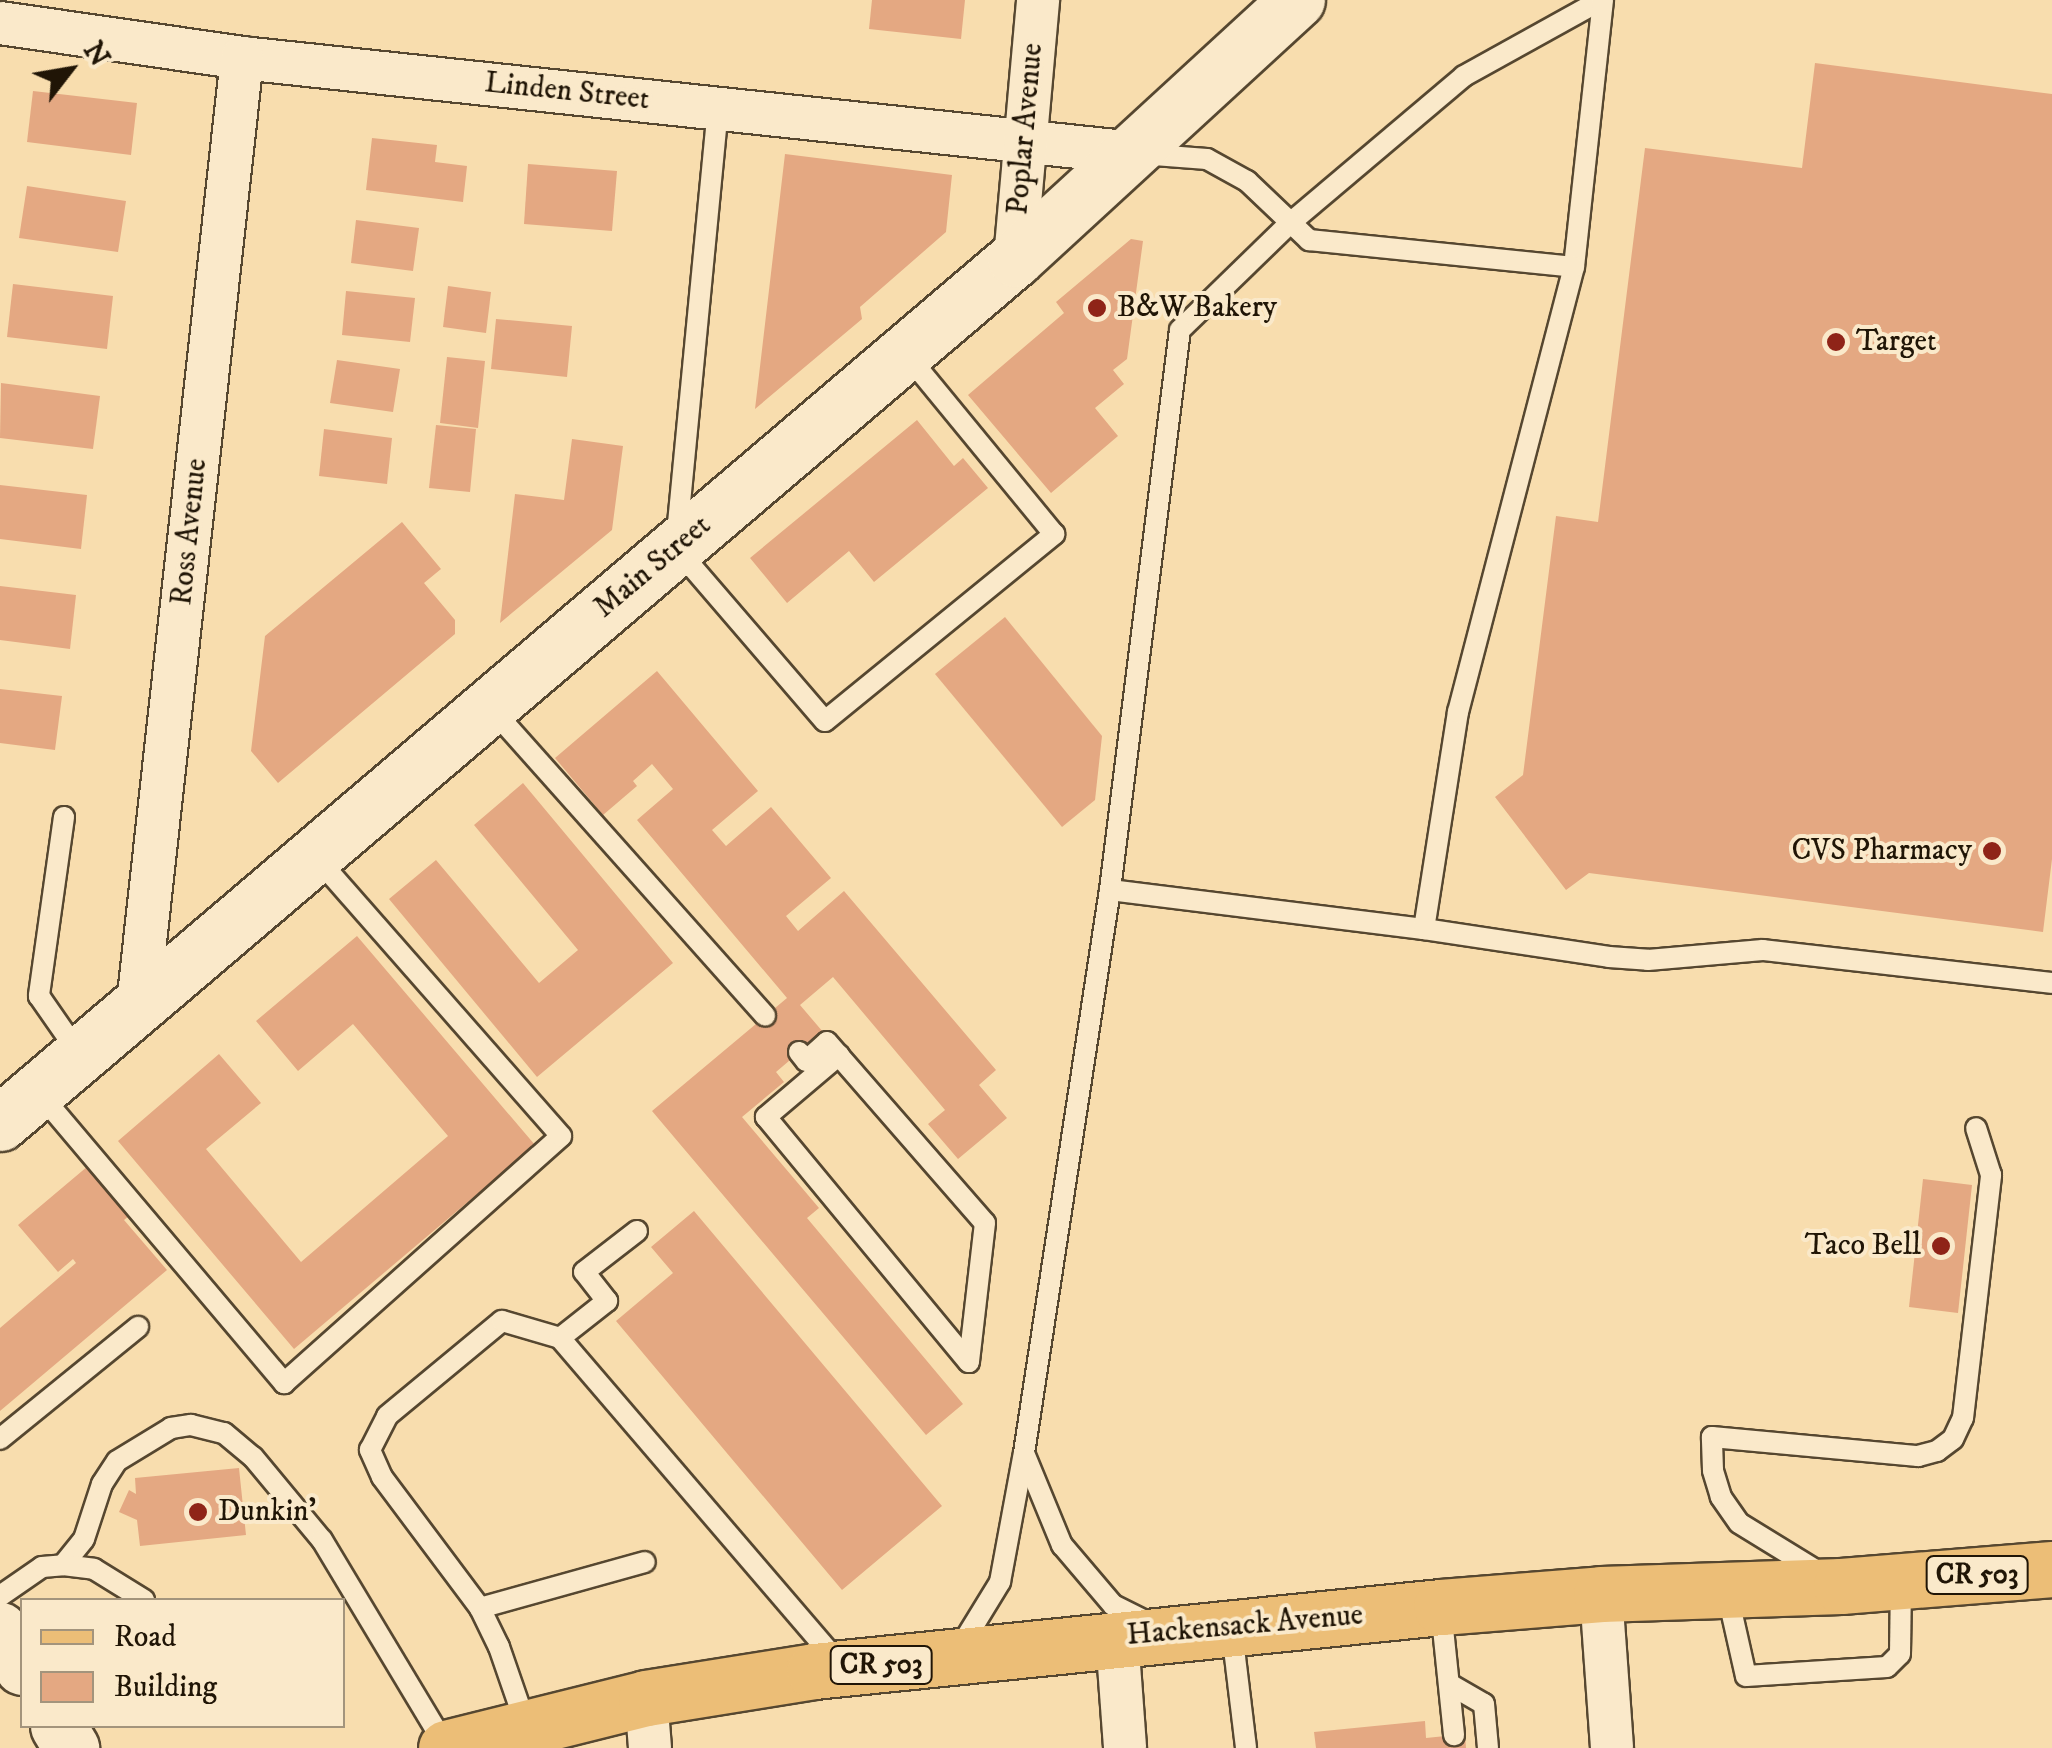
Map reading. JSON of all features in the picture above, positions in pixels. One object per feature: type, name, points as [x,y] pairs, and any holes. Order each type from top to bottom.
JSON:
[{"type":"main road","name":"Main Street","points":[[19,1107],[1015,258],[1297,0]]},
{"type":"main road","name":"Hackensack Avenue","points":[[447,1748],[507,1735],[648,1723],[844,1668],[1441,1607],[1600,1594],[1841,1586],[2052,1569]]},
{"type":"main road","points":[[0,1630],[20,1664]]},
{"type":"street","name":"Poplar Avenue","points":[[1015,258],[1038,0]]},
{"type":"street","name":"Linden Street","points":[[0,23],[242,58],[1134,153]]},
{"type":"street","name":"Ross Avenue","points":[[138,1005],[242,58]]},
{"type":"street","points":[[1600,1594],[1612,1748]]},
{"type":"street","points":[[1117,1638],[1126,1748]]},
{"type":"lane","points":[[953,1658],[1000,1582],[1024,1453],[1110,890],[1180,330],[1289,224],[1464,76],[1602,0]]},
{"type":"lane","points":[[1424,929],[1458,712],[1574,268],[1602,0]]},
{"type":"lane","points":[[718,108],[676,548],[826,720],[1054,534],[905,352]]},
{"type":"lane","points":[[1134,153],[1206,160],[1247,182],[1310,240],[1574,268]]},
{"type":"lane","points":[[489,707],[765,1016]]},
{"type":"lane","points":[[64,817],[39,996],[80,1054]]},
{"type":"lane","points":[[19,1107],[284,1383],[561,1136],[314,855]]},
{"type":"lane","points":[[1110,890],[1424,929],[1609,957],[1648,960],[1724,950],[1764,950],[2052,983]]},
{"type":"lane","points":[[799,1052],[806,1061],[827,1042],[839,1055],[985,1223],[969,1362],[766,1117],[839,1055]]},
{"type":"lane","points":[[1841,1586],[1739,1523],[1721,1498],[1712,1470],[1712,1437],[1918,1456],[1937,1451],[1953,1439],[1963,1418],[1991,1176],[1976,1128]]},
{"type":"lane","points":[[560,1338],[607,1302],[584,1272],[637,1231]]},
{"type":"lane","points":[[507,1735],[500,1647],[480,1608],[373,1464],[373,1437],[387,1416],[502,1320],[560,1338],[844,1668]]},
{"type":"lane","points":[[0,1439],[138,1327]]},
{"type":"lane","points":[[63,1564],[84,1539],[102,1484],[117,1461],[159,1433],[192,1425],[224,1433],[253,1457],[322,1540],[447,1748]]},
{"type":"lane","points":[[1024,1453],[1062,1544],[1113,1605],[1175,1637]]},
{"type":"lane","points":[[480,1608],[645,1562]]},
{"type":"lane","points":[[0,1596],[42,1567],[63,1564],[94,1569],[141,1598]]},
{"type":"lane","points":[[1726,1588],[1746,1676],[1887,1667],[1900,1654],[1901,1581]]},
{"type":"lane","points":[[340,1598],[355,1592]]},
{"type":"lane","points":[[1441,1607],[1454,1736]]},
{"type":"lane","points":[[1232,1630],[1246,1748]]},
{"type":"lane","points":[[1451,1686],[1484,1704],[1488,1748]]},
{"type":"building","points":[[872,0],[965,0],[961,39],[869,29]]},
{"type":"building","name":"Target","points":[[1815,63],[2052,94],[2052,859],[2043,932],[1589,873],[1566,890],[1495,797],[1523,775],[1556,516],[1598,522],[1645,148],[1802,168]]},
{"type":"building","points":[[33,91],[137,103],[131,155],[27,142]]},
{"type":"building","points":[[372,138],[437,145],[435,162],[467,166],[463,202],[366,190]]},
{"type":"building","points":[[785,154],[952,175],[946,232],[860,307],[862,319],[755,409]]},
{"type":"building","points":[[528,164],[617,171],[612,231],[524,224]]},
{"type":"building","points":[[27,186],[126,201],[118,252],[19,238]]},
{"type":"building","points":[[356,220],[419,228],[413,271],[351,263]]},
{"type":"building","points":[[1131,239],[1143,241],[1127,359],[1113,370],[1124,384],[1095,408],[1118,436],[1051,493],[968,395],[1064,313],[1056,302]]},
{"type":"building","points":[[13,284],[113,296],[107,349],[7,337]]},
{"type":"building","points":[[448,286],[491,292],[486,333],[443,327]]},
{"type":"building","points":[[346,291],[415,298],[410,342],[342,335]]},
{"type":"building","points":[[496,319],[572,326],[567,377],[491,369]]},
{"type":"building","points":[[447,357],[485,361],[478,428],[440,423]]},
{"type":"building","points":[[337,360],[400,369],[393,412],[330,403]]},
{"type":"building","points":[[1,383],[100,396],[93,449],[0,438]]},
{"type":"building","points":[[917,420],[954,466],[963,458],[988,488],[874,582],[849,551],[787,603],[750,558]]},
{"type":"building","points":[[436,425],[476,429],[470,492],[429,488]]},
{"type":"building","points":[[324,429],[392,438],[387,484],[319,476]]},
{"type":"building","points":[[572,439],[623,446],[612,530],[500,623],[515,494],[564,500]]},
{"type":"building","points":[[0,485],[87,495],[81,549],[0,539]]},
{"type":"building","points":[[402,522],[441,569],[424,583],[455,620],[455,634],[278,783],[251,751],[265,636]]},
{"type":"building","points":[[0,586],[76,595],[70,649],[0,640]]},
{"type":"building","points":[[1005,617],[1102,736],[1095,800],[1062,827],[935,674]]},
{"type":"building","points":[[657,671],[758,791],[712,830],[726,846],[771,807],[831,878],[786,916],[798,931],[844,891],[996,1070],[979,1085],[1007,1118],[958,1159],[928,1124],[945,1110],[833,977],[800,1005],[823,1032],[776,1072],[784,1082],[742,1117],[819,1208],[807,1218],[963,1404],[926,1435],[652,1111],[787,998],[637,820],[673,789],[652,764],[633,781],[637,786],[603,815],[555,758]]},
{"type":"building","points":[[0,689],[62,696],[55,750],[0,743]]},
{"type":"building","points":[[523,783],[673,963],[537,1077],[389,899],[436,860],[539,983],[578,950],[474,825]]},
{"type":"building","points":[[357,936],[535,1145],[294,1349],[118,1141],[219,1054],[261,1103],[206,1149],[301,1262],[448,1136],[353,1024],[298,1071],[256,1021]]},
{"type":"building","points":[[88,1166],[130,1215],[124,1220],[167,1270],[0,1411],[0,1328],[76,1263],[73,1259],[58,1272],[18,1225]]},
{"type":"building","name":"Taco Bell","points":[[1923,1179],[1972,1185],[1958,1313],[1909,1307]]},
{"type":"building","points":[[694,1211],[942,1506],[842,1590],[616,1321],[673,1273],[651,1247]]},
{"type":"building","points":[[239,1468],[246,1535],[140,1546],[137,1520],[119,1512],[129,1490],[136,1494],[135,1478]]},
{"type":"building","points":[[1425,1721],[1426,1738],[1465,1734],[1466,1748],[1316,1748],[1314,1732]]},
{"type":"place","name":"B&W Bakery","points":[[1097,308]]},
{"type":"place","name":"Target","points":[[1836,342]]},
{"type":"place","name":"CVS Pharmacy","points":[[1992,851]]},
{"type":"place","name":"Taco Bell","points":[[1941,1246]]},
{"type":"place","name":"Dunkin'","points":[[198,1512]]}]
